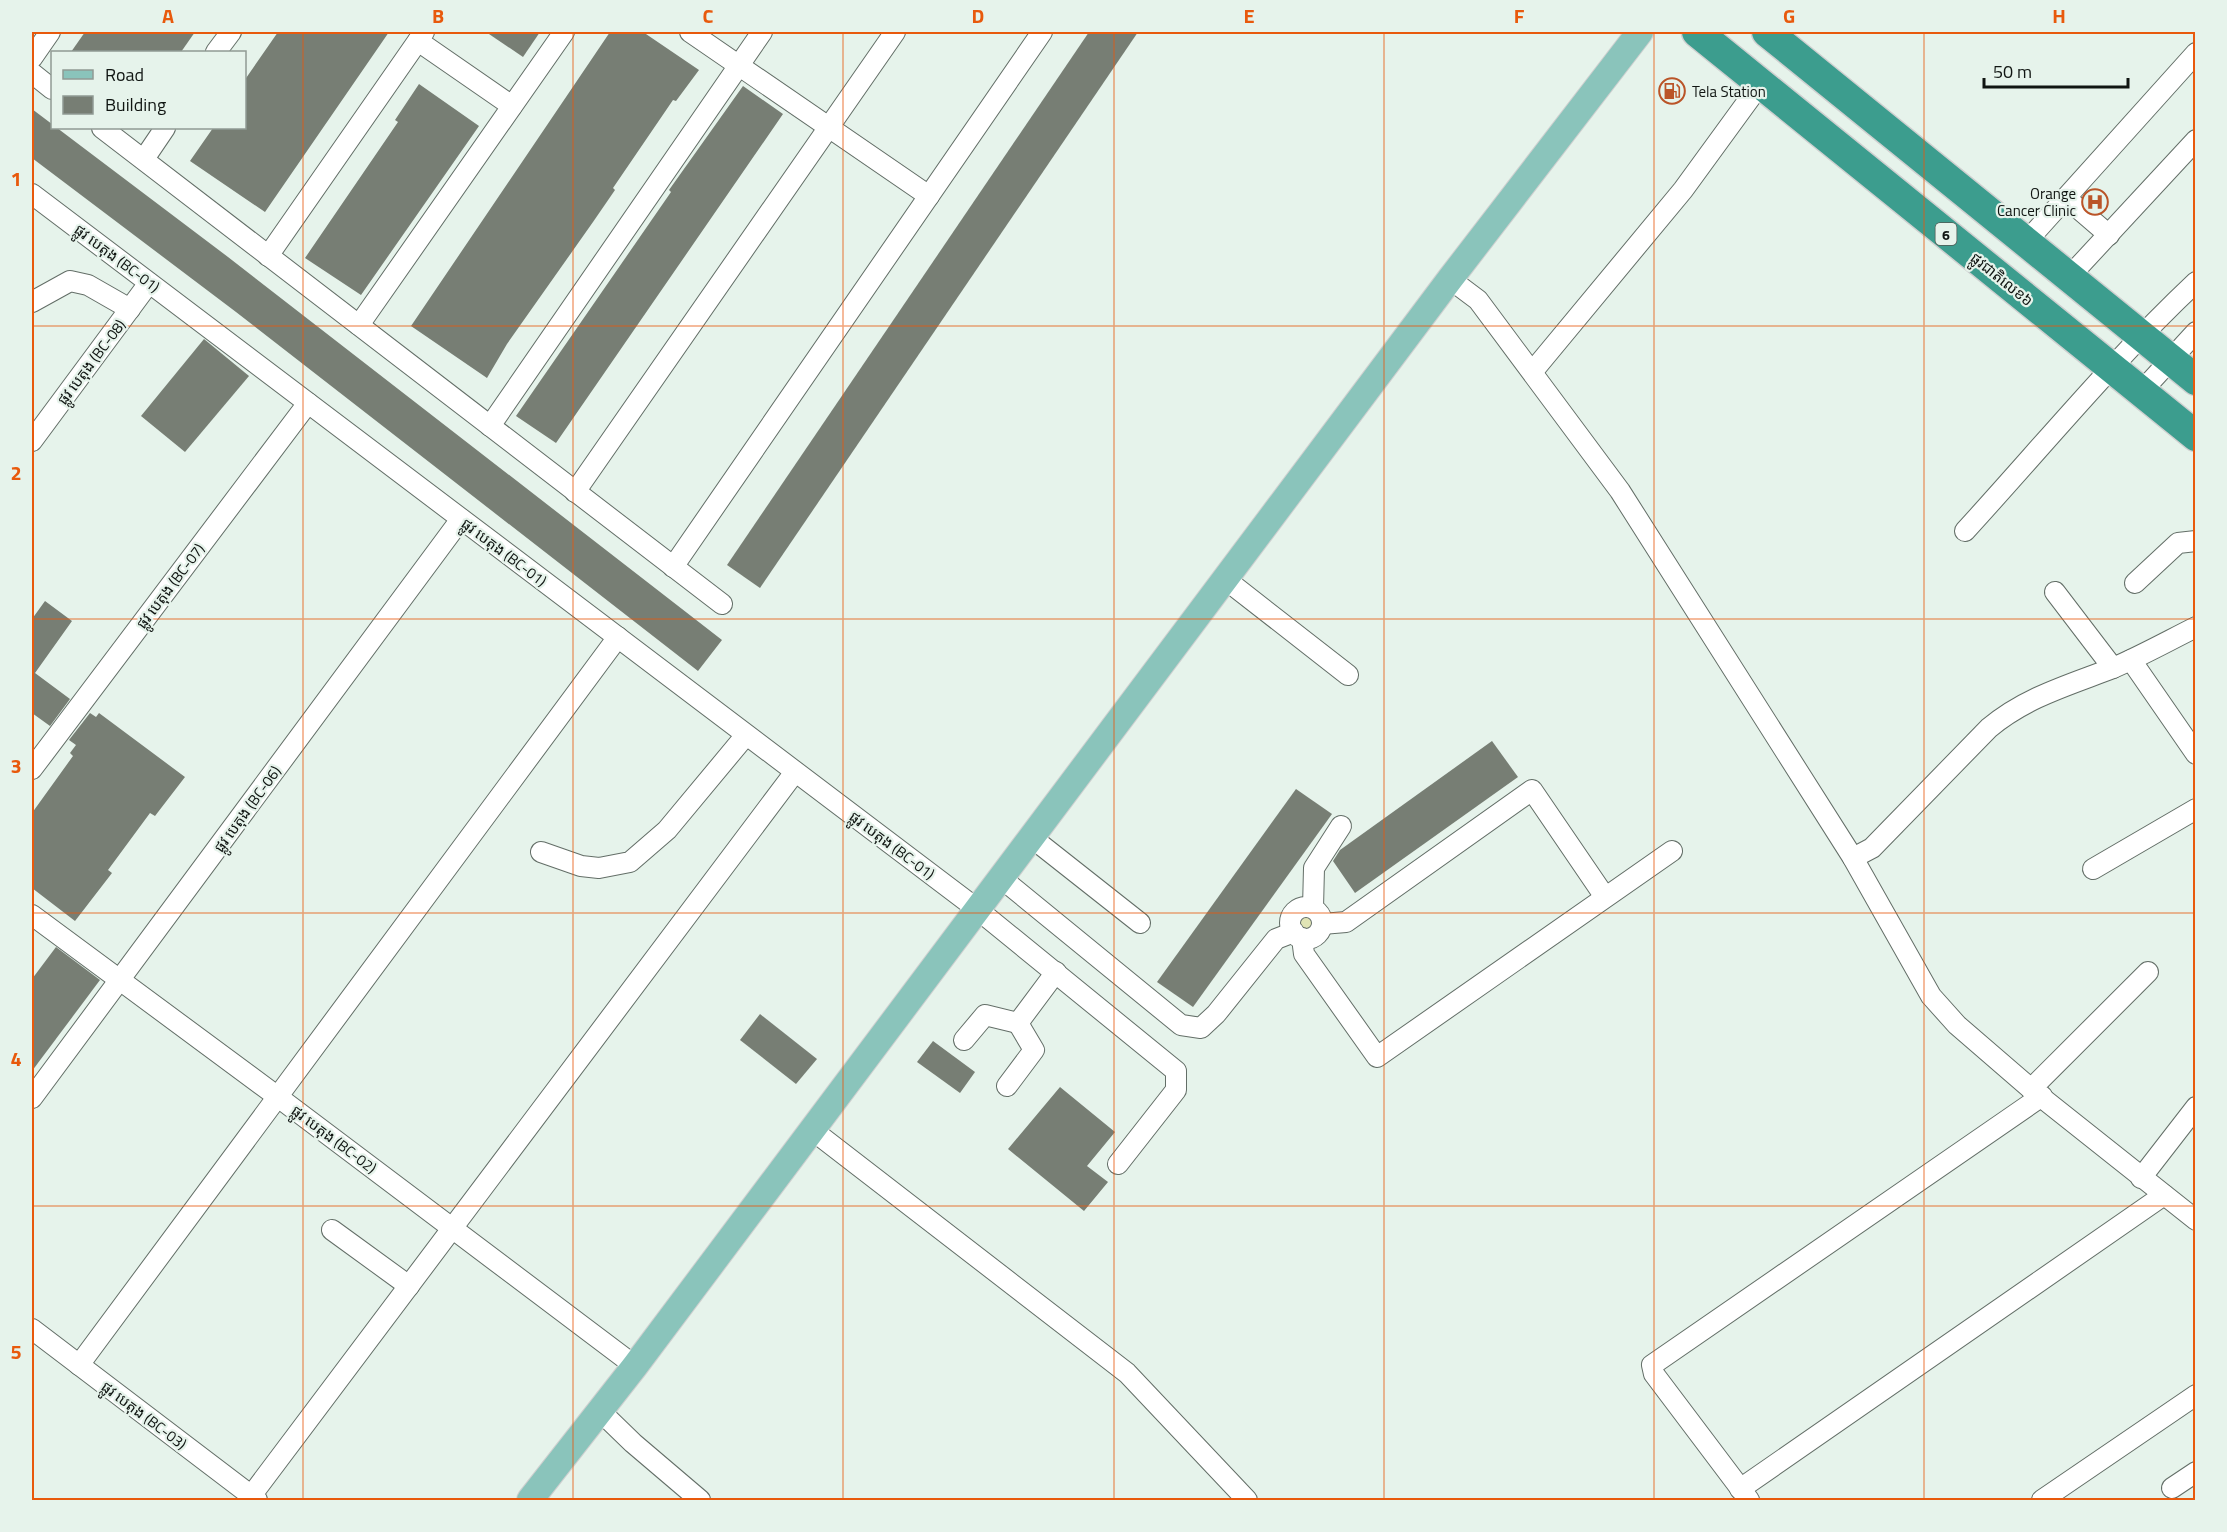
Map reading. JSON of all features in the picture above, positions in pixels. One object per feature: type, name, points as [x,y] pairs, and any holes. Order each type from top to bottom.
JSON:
[{"type":"highway","name":"ផ្លូវជាតិលេខ៦","points":[[1697,32],[2196,436]]},
{"type":"highway","points":[[1780,35],[2026,242],[2196,380]]},
{"type":"main road","points":[[530,1500],[635,1366],[1450,279],[1640,32]]},
{"type":"street","points":[[32,58],[50,32]]},
{"type":"street","points":[[217,51],[231,32]]},
{"type":"street","points":[[359,325],[564,32]]},
{"type":"street","points":[[690,32],[929,196]]},
{"type":"street","points":[[490,426],[762,32]]},
{"type":"street","points":[[575,492],[895,32]]},
{"type":"street","points":[[673,567],[1042,32]]},
{"type":"street","points":[[268,255],[421,36],[512,106]]},
{"type":"street","points":[[2026,242],[2196,53]]},
{"type":"street","points":[[32,73],[51,88]]},
{"type":"street","points":[[1533,371],[1683,190],[1761,83]]},
{"type":"street","points":[[103,129],[722,604]]},
{"type":"street","points":[[144,159],[164,129]]},
{"type":"street","points":[[2069,277],[2196,140]]},
{"type":"street","name":"ផ្លូវ បេតុង (BC-01)","points":[[32,194],[977,909],[1176,1071],[1176,1090],[1118,1164]]},
{"type":"street","points":[[2066,198],[2109,235]]},
{"type":"street","points":[[1450,279],[1478,300],[1620,490],[1854,858],[1931,996],[1957,1024],[2037,1092],[2196,1220]]},
{"type":"street","points":[[32,302],[70,281],[88,285],[130,309]]},
{"type":"street","points":[[1965,531],[2113,369],[2140,335],[2196,282]]},
{"type":"street","name":"ផ្លូវ បេតុង (BC-08)","points":[[32,441],[149,283]]},
{"type":"street","points":[[2141,392],[2196,332]]},
{"type":"street","name":"ផ្លូវ បេតុង (BC-07)","points":[[32,769],[308,403]]},
{"type":"street","name":"ផ្លូវ បេតុង (BC-06)","points":[[32,1098],[461,519]]},
{"type":"street","points":[[2135,583],[2178,543],[2196,541]]},
{"type":"street","points":[[1225,579],[1348,675]]},
{"type":"street","points":[[2055,592],[2122,664],[2196,754]]},
{"type":"street","points":[[1854,858],[1872,848],[1989,728],[2010,711],[2033,698],[2122,664],[2196,627]]},
{"type":"street","points":[[79,1365],[618,637]]},
{"type":"street","points":[[541,852],[581,866],[599,868],[630,862],[667,830],[747,735]]},
{"type":"street","points":[[254,1498],[452,1228],[795,772]]},
{"type":"street","points":[[1605,897],[1532,790],[1346,922],[1318,916],[1303,907],[1294,913],[1291,923],[1298,935],[1304,954],[1377,1057],[1672,851]]},
{"type":"street","points":[[2093,869],[2196,809]]},
{"type":"street","points":[[1001,878],[1181,1025],[1201,1028],[1216,1014],[1276,939],[1316,935],[1318,916],[1314,868],[1341,826]]},
{"type":"street","points":[[1031,837],[1140,923]]},
{"type":"street","name":"ផ្លូវ បេតុង (BC-02)","points":[[32,915],[635,1366]]},
{"type":"street","points":[[1018,1023],[1056,972]]},
{"type":"street","points":[[2148,972],[2037,1092],[1652,1365],[1654,1374],[1744,1495],[2164,1195]]},
{"type":"street","points":[[964,1040],[985,1015],[1018,1023],[1034,1050],[1006,1086]]},
{"type":"street","points":[[2141,1178],[2196,1107]]},
{"type":"street","points":[[811,1129],[1127,1373],[1247,1500]]},
{"type":"street","points":[[332,1230],[409,1286]]},
{"type":"street","name":"ផ្លូវ បេតុង (BC-03)","points":[[32,1329],[254,1498]]},
{"type":"street","points":[[2042,1500],[2196,1395]]},
{"type":"street","points":[[600,1411],[633,1443],[700,1500]]},
{"type":"street","points":[[2172,1488],[2196,1472]]},
{"type":"green space","points":[[1307,912],[1314,915],[1317,922],[1314,929],[1307,932],[1300,929],[1297,922],[1300,915]]},
{"type":"building","points":[[85,32],[195,32],[182,51],[72,51]]},
{"type":"building","points":[[278,32],[389,32],[265,212],[190,161],[212,129],[246,129],[246,78]]},
{"type":"building","points":[[486,32],[540,32],[523,57]]},
{"type":"building","points":[[610,32],[643,32],[699,70],[676,101],[673,100],[613,188],[615,190],[507,344],[487,378],[411,326]]},
{"type":"building","points":[[1089,32],[1138,32],[760,588],[727,565]]},
{"type":"building","points":[[419,84],[479,126],[361,295],[305,258],[398,122],[395,120]]},
{"type":"building","points":[[743,86],[783,114],[556,443],[516,416],[671,192],[669,190]]},
{"type":"building","points":[[32,109],[51,123],[51,129],[58,129],[228,257],[722,640],[698,671],[236,312],[32,158]]},
{"type":"building","points":[[204,339],[249,376],[185,452],[141,416]]},
{"type":"building","points":[[45,601],[72,621],[35,673],[70,699],[50,726],[32,713],[32,619]]},
{"type":"building","points":[[90,713],[96,717],[99,713],[185,777],[155,816],[150,813],[108,870],[112,873],[75,921],[32,888],[32,813],[73,756],[70,753],[76,745],[69,740]]},
{"type":"building","points":[[1492,741],[1518,777],[1355,893],[1333,861],[1340,850]]},
{"type":"building","points":[[1296,789],[1332,814],[1193,1007],[1157,982]]},
{"type":"building","points":[[56,947],[100,980],[32,1071],[32,979]]},
{"type":"building","points":[[760,1014],[817,1059],[796,1084],[740,1040]]},
{"type":"building","points":[[933,1041],[975,1072],[960,1093],[917,1062]]},
{"type":"building","points":[[1060,1087],[1115,1132],[1087,1166],[1108,1182],[1084,1211],[1008,1149]]},
{"type":"place","name":"Tela Station","points":[[1672,91]]},
{"type":"place","name":"Orange Cancer Clinic","points":[[2095,202]]}]
